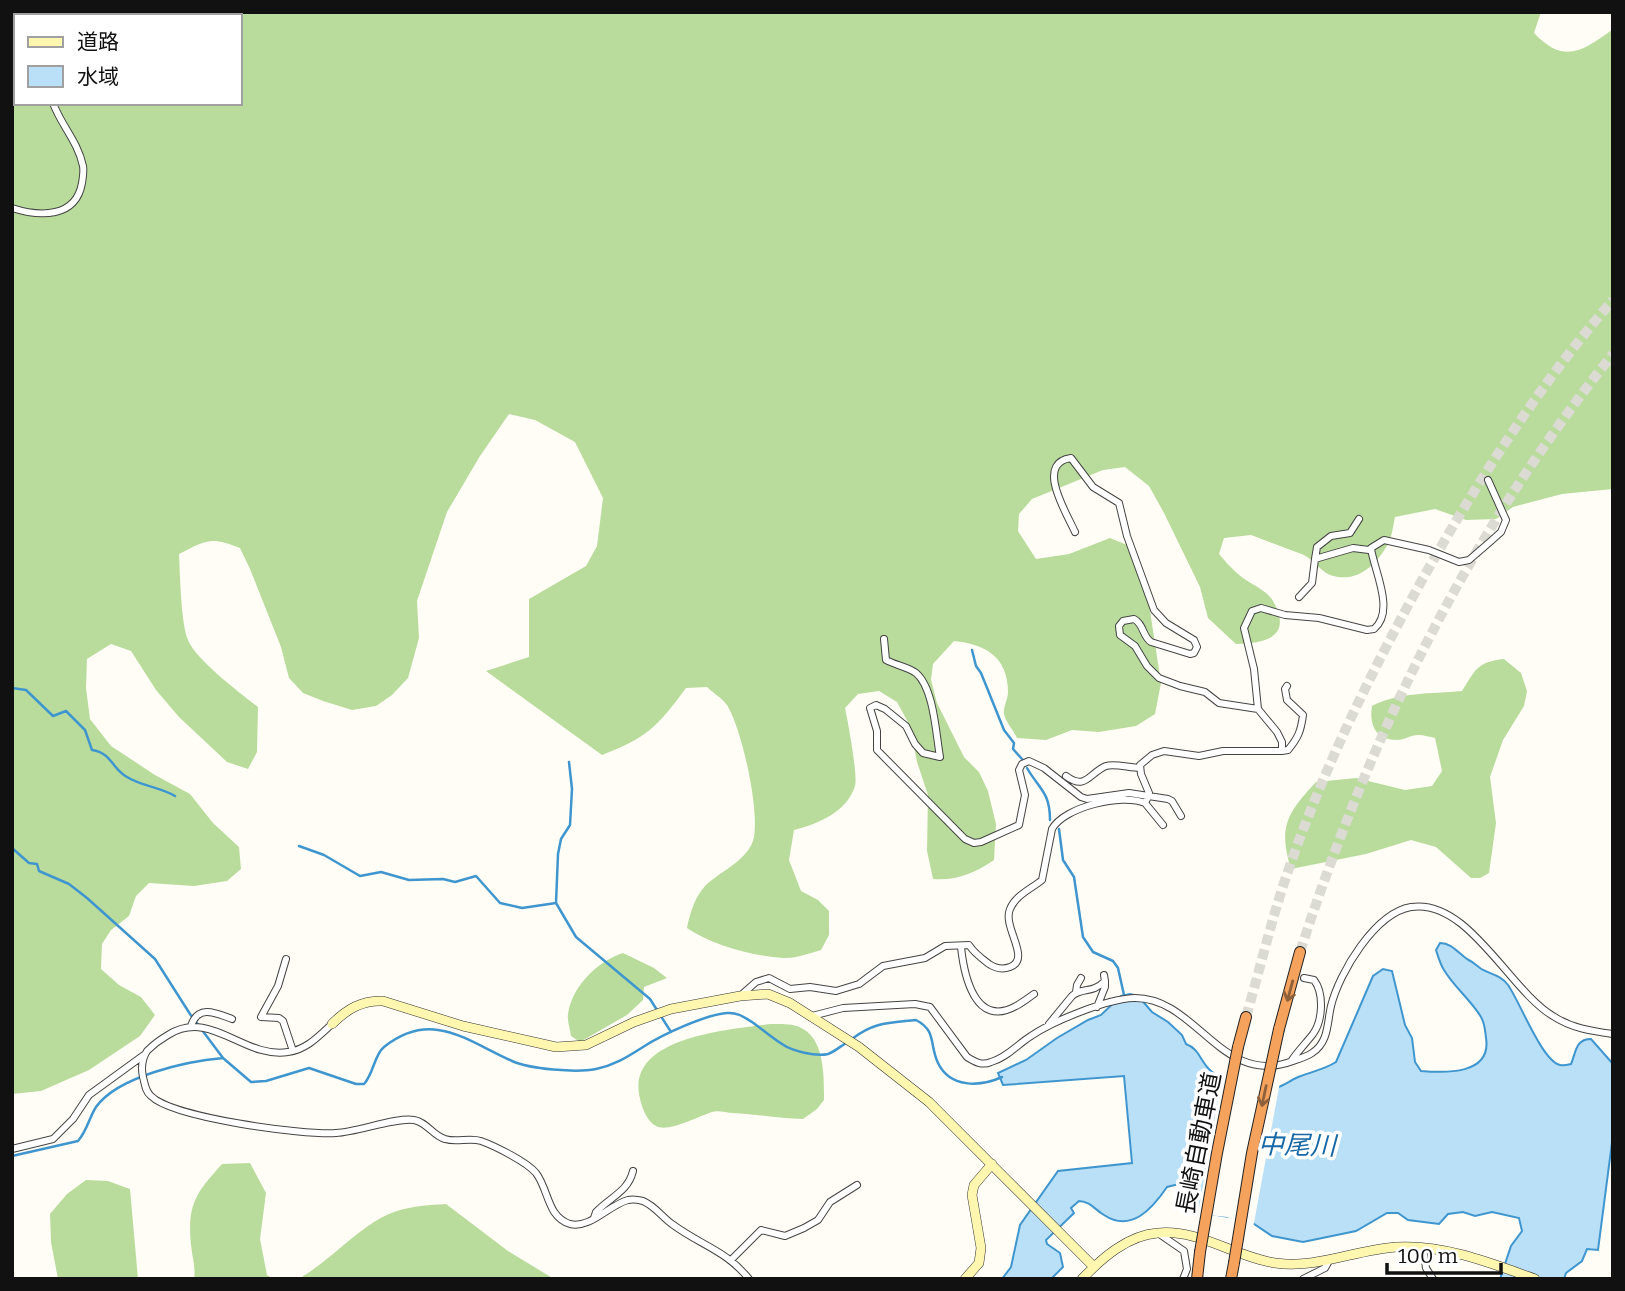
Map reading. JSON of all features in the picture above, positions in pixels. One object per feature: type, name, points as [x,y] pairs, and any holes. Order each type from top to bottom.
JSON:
[{"type":"highway","points":[[1231,1279],[1252,1153],[1279,1030],[1300,952]]},
{"type":"highway","name":"長崎自動車道","points":[[1197,1279],[1217,1153],[1246,1017]]},
{"type":"street","points":[[12,208],[39,214],[60,211],[74,203],[80,195],[84,168],[71,133],[57,115],[54,105]]},
{"type":"street","points":[[1075,532],[1057,492],[1054,471],[1055,465],[1063,459],[1071,458],[1093,487],[1119,503],[1154,610],[1166,624],[1194,640],[1197,647],[1194,653],[1189,654],[1151,642],[1146,639],[1142,627],[1134,619],[1123,621],[1119,626],[1120,635],[1135,646],[1147,666],[1159,678],[1205,692],[1219,704],[1258,709]]},
{"type":"street","points":[[1370,550],[1377,542],[1384,540],[1429,550],[1459,562],[1469,560],[1500,532],[1506,520],[1488,480]]},
{"type":"street","points":[[1299,597],[1312,583],[1317,547],[1331,536],[1350,533],[1359,519]]},
{"type":"street","points":[[1315,559],[1353,548],[1370,550]]},
{"type":"street","points":[[1282,751],[1282,742],[1277,732],[1258,709],[1254,669],[1244,628],[1249,616],[1252,611],[1261,608],[1285,615],[1319,618],[1367,630],[1374,629],[1381,619],[1383,607],[1379,575],[1370,550]]},
{"type":"street","points":[[884,639],[886,660],[917,674],[923,683],[932,711],[940,757],[923,753],[906,726],[876,705],[870,708],[877,732],[877,750],[965,839],[974,843],[981,842],[1019,825],[1025,795],[1019,770],[1024,762],[1034,762],[1044,768],[1081,797],[1097,798],[1120,793],[1146,800],[1163,825]]},
{"type":"street","points":[[1146,800],[1149,793],[1140,768],[1143,761],[1152,755],[1164,751],[1199,757],[1223,751],[1288,750],[1297,740],[1303,715],[1287,700],[1287,686]]},
{"type":"street","points":[[1066,776],[1075,782],[1081,782],[1107,765],[1140,768]]},
{"type":"street","points":[[740,996],[756,982],[769,978],[790,989],[810,987],[836,991],[859,984],[883,966],[925,958],[945,946],[970,945],[974,953],[992,966],[1005,968],[1013,965],[1019,953],[1008,923],[1008,913],[1015,900],[1042,880],[1052,829],[1056,822],[1067,814],[1108,801],[1129,798],[1172,800],[1181,816]]},
{"type":"street","points":[[812,1016],[843,1008],[915,1004],[930,1007],[967,1056],[975,1063],[985,1064],[1003,1057],[1049,1024],[1123,998],[1151,1000],[1166,1005],[1185,1017],[1237,1060],[1268,1066],[1291,1062],[1310,1055],[1321,1046],[1342,975],[1373,932],[1394,914],[1415,906],[1439,910],[1460,921],[1551,1016],[1575,1028],[1613,1034]]},
{"type":"street","points":[[961,947],[964,970],[981,1007],[1008,1010],[1034,993]]},
{"type":"street","points":[[286,959],[278,986],[261,1017],[279,1017],[283,1021],[293,1051]]},
{"type":"street","points":[[1049,1024],[1076,992],[1081,978]]},
{"type":"street","points":[[1076,992],[1096,989],[1104,978],[1105,987],[1097,1007]]},
{"type":"street","points":[[1291,1062],[1313,1034],[1320,1014],[1318,985],[1314,980],[1304,978]]},
{"type":"street","points":[[193,1022],[264,1051],[293,1051],[307,1045],[341,1015],[359,1004],[383,1001],[463,1026],[556,1047],[569,1047],[586,1045],[646,1017],[666,1011],[740,996],[768,994],[790,1003],[840,1034],[929,1102],[1094,1267]]},
{"type":"street","points":[[12,1149],[53,1139],[73,1119],[89,1095],[172,1032],[193,1022],[205,1011],[232,1019]]},
{"type":"street","points":[[145,1054],[142,1070],[145,1087],[152,1097],[180,1110],[280,1130],[335,1133],[404,1120],[417,1121],[441,1138],[452,1141],[483,1141],[531,1168],[537,1175],[553,1213],[562,1220],[577,1224],[627,1200],[642,1201],[679,1229],[731,1260],[750,1279]]},
{"type":"street","points":[[965,1279],[979,1263],[981,1248],[972,1195],[974,1185],[992,1164]]},
{"type":"street","points":[[594,1218],[596,1212],[630,1182],[633,1171]]},
{"type":"street","points":[[731,1260],[761,1230],[785,1236],[804,1228],[818,1220],[830,1202],[857,1185]]},
{"type":"street","points":[[1157,1233],[1184,1251],[1187,1269],[1183,1279]]},
{"type":"street","points":[[1082,1279],[1120,1246],[1157,1233],[1180,1233],[1253,1258],[1291,1264],[1396,1247],[1423,1248],[1487,1262],[1535,1279]]},
{"type":"street","points":[[1423,1248],[1426,1268],[1433,1279]]},
{"type":"street","points":[[1303,1279],[1325,1268],[1330,1259]]},
{"type":"green space","points":[[12,12],[1541,12],[1534,33],[1545,43],[1564,52],[1583,48],[1613,29],[1613,489],[1562,494],[1513,507],[1496,519],[1466,520],[1435,509],[1395,517],[1389,541],[1378,559],[1364,571],[1348,577],[1330,575],[1304,555],[1251,535],[1224,538],[1219,554],[1238,574],[1270,597],[1280,622],[1278,630],[1266,640],[1236,644],[1208,618],[1200,587],[1149,486],[1125,467],[1103,470],[1032,499],[1019,514],[1018,531],[1036,559],[1069,554],[1110,538],[1127,545],[1149,604],[1161,683],[1155,714],[1136,726],[1099,732],[1072,730],[1046,740],[1017,738],[1004,714],[1008,695],[1007,680],[999,661],[975,645],[954,641],[933,664],[931,680],[937,703],[964,757],[979,772],[988,791],[996,824],[994,860],[965,875],[950,879],[933,879],[927,851],[928,795],[917,762],[910,726],[897,702],[879,691],[858,694],[845,708],[854,760],[855,786],[839,810],[813,824],[794,830],[789,860],[801,891],[818,900],[829,911],[829,935],[821,950],[783,958],[733,949],[708,940],[687,928],[702,889],[739,860],[753,841],[755,828],[749,772],[739,733],[723,700],[707,687],[686,688],[650,730],[630,743],[602,755],[486,671],[529,657],[529,599],[586,566],[597,546],[603,498],[575,442],[535,420],[509,414],[447,512],[417,601],[419,638],[408,678],[392,695],[376,706],[352,710],[303,693],[289,678],[281,647],[240,548],[222,542],[209,541],[179,554],[182,611],[188,640],[200,657],[258,707],[257,752],[248,769],[227,762],[179,717],[156,690],[131,651],[111,644],[87,659],[86,688],[90,719],[111,746],[190,794],[213,823],[239,847],[241,869],[227,881],[194,886],[149,883],[136,896],[129,916],[111,930],[102,944],[101,969],[119,985],[141,997],[155,1015],[140,1036],[89,1070],[41,1091],[12,1094]]},
{"type":"green space","points":[[1504,659],[1521,673],[1527,691],[1524,706],[1503,740],[1490,777],[1496,823],[1489,873],[1480,878],[1471,878],[1436,847],[1411,840],[1366,854],[1291,869],[1285,842],[1288,821],[1298,803],[1316,782],[1356,778],[1405,790],[1432,786],[1442,771],[1435,738],[1418,735],[1397,740],[1383,737],[1373,725],[1372,706],[1404,696],[1462,691],[1478,668],[1488,662]]},
{"type":"green space","points":[[623,953],[654,968],[667,978],[644,987],[643,1000],[627,1015],[580,1042],[571,1036],[568,1019],[570,1004],[581,985],[596,968]]},
{"type":"green space","points":[[770,1024],[799,1027],[816,1042],[824,1081],[824,1100],[817,1109],[803,1119],[717,1111],[661,1128],[649,1120],[639,1094],[640,1075],[650,1059],[666,1048],[709,1033]]},
{"type":"green space","points":[[250,1163],[266,1193],[260,1239],[267,1275],[273,1279],[194,1279],[190,1219],[195,1200],[222,1164]]},
{"type":"green space","points":[[86,1180],[108,1181],[130,1189],[138,1279],[58,1279],[51,1242],[50,1214],[67,1194]]},
{"type":"green space","points":[[446,1204],[508,1251],[554,1279],[302,1279],[361,1231],[385,1216],[409,1208]]},
{"type":"water","name":"中尾川","points":[[1440,943],[1451,946],[1480,968],[1505,981],[1539,1042],[1553,1061],[1561,1065],[1571,1064],[1579,1044],[1591,1039],[1613,1064],[1613,1135],[1598,1250],[1587,1249],[1582,1261],[1566,1273],[1564,1279],[1500,1279],[1511,1246],[1522,1231],[1519,1218],[1492,1212],[1475,1216],[1463,1212],[1448,1214],[1439,1224],[1408,1220],[1398,1213],[1387,1213],[1356,1231],[1303,1242],[1272,1236],[1248,1220],[1191,1211],[1196,1188],[1179,1184],[1167,1187],[1148,1210],[1132,1220],[1114,1220],[1090,1204],[1079,1201],[1071,1208],[1074,1213],[1046,1240],[1047,1244],[1060,1253],[1063,1267],[1051,1279],[1002,1279],[1011,1267],[1020,1225],[1058,1171],[1132,1163],[1124,1076],[1003,1085],[998,1073],[1026,1060],[1057,1038],[1101,1015],[1121,996],[1130,994],[1138,996],[1152,1012],[1182,1035],[1186,1044],[1194,1049],[1207,1067],[1219,1077],[1244,1089],[1272,1089],[1336,1062],[1373,976],[1383,969],[1392,971],[1405,1025],[1412,1038],[1415,1062],[1421,1071],[1465,1069],[1482,1059],[1486,1050],[1485,1027],[1477,1011],[1443,968],[1436,950]]},
{"type":"pier","points":[[1222,1076],[1258,1088],[1280,1082],[1253,1228],[1227,1217],[1198,1214]]},
{"type":"waterway","points":[[972,650],[976,666],[1004,730],[1014,743],[1013,749],[1022,759]]},
{"type":"waterway","points":[[12,688],[26,690],[53,716],[66,711],[85,730],[92,750],[104,754],[127,777],[175,796]]},
{"type":"waterway","points":[[569,762],[572,789],[570,825],[561,839],[558,854],[556,903],[576,937],[650,999],[671,1032]]},
{"type":"waterway","points":[[1027,768],[1046,797],[1050,820]]},
{"type":"waterway","points":[[1059,829],[1063,860],[1074,877],[1083,937],[1093,952],[1113,961],[1118,968],[1124,995]]},
{"type":"waterway","points":[[299,846],[324,855],[360,876],[381,872],[409,880],[443,879],[455,882],[476,876],[500,903],[522,908],[556,903]]},
{"type":"waterway","points":[[12,848],[29,863],[37,864],[39,871],[69,884],[155,959],[190,1014],[223,1058]]},
{"type":"waterway","points":[[12,1156],[78,1141],[96,1107],[106,1096],[155,1072],[223,1058],[251,1082],[266,1081],[309,1068],[356,1084],[364,1084],[384,1047],[401,1036],[418,1030],[449,1032],[520,1064],[565,1070],[596,1069],[609,1065],[661,1036],[707,1017],[727,1013],[743,1017],[782,1044],[804,1053],[828,1054],[846,1043]]},
{"type":"waterway","points":[[852,1039],[875,1026],[916,1020],[930,1033],[938,1063],[950,1077],[975,1084],[1002,1077]]},
{"type":"tunnel","points":[[1246,1017],[1276,909],[1301,836],[1331,761],[1384,651],[1443,543],[1510,435],[1560,366],[1613,300]]},
{"type":"tunnel","points":[[1300,952],[1358,792],[1429,639],[1513,492],[1561,422],[1613,354]]}]
